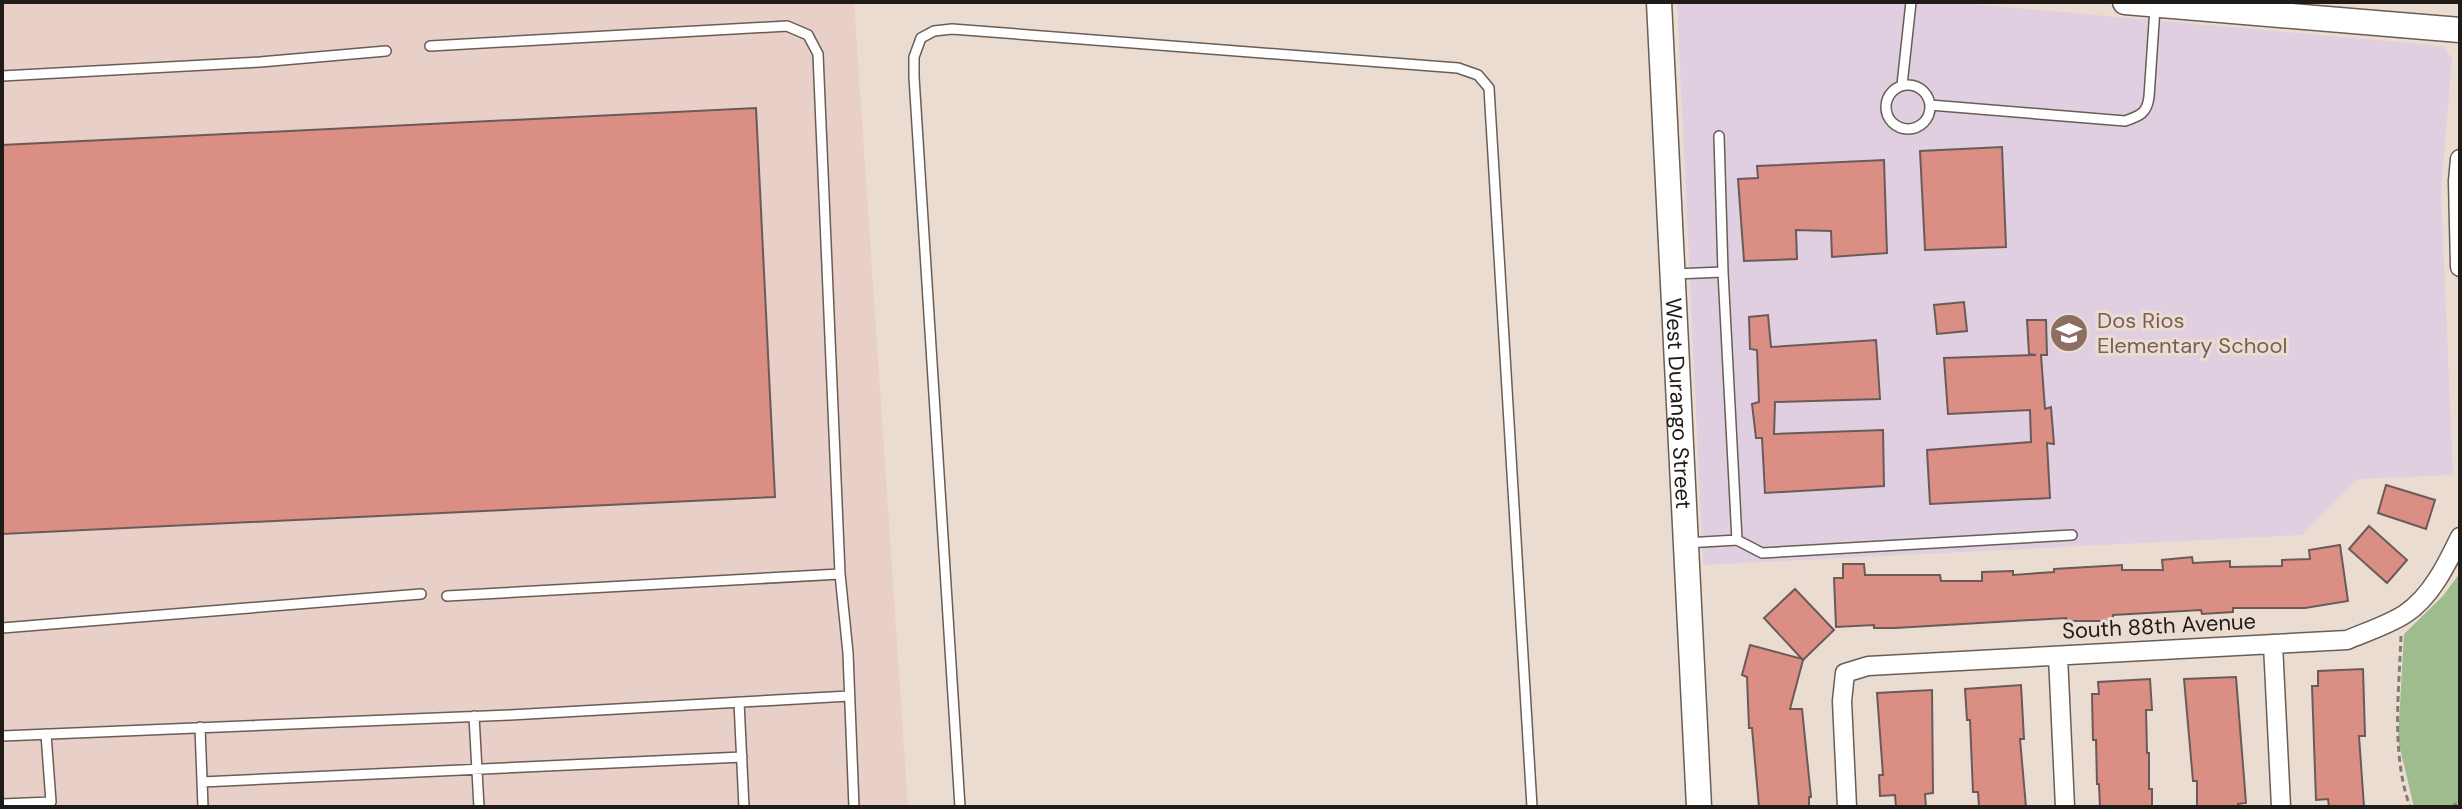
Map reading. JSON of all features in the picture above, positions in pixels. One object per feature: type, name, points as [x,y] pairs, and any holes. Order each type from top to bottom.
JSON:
[{"type":"street","name":"West Durango Street","points":[[1659,2],[1699,807]]},
{"type":"street","points":[[2125,2],[2460,30]]},
{"type":"street","points":[[2460,159],[2460,267]]},
{"type":"street","name":"South 88th Avenue","points":[[1847,807],[1842,701],[1845,673],[1868,666],[2347,640],[2405,614],[2425,595],[2447,564],[2460,537]]},
{"type":"street","points":[[2273,644],[2281,807]]},
{"type":"street","points":[[2058,656],[2065,807]]},
{"type":"lane","points":[[1902,85],[1911,2]]},
{"type":"lane","points":[[1930,105],[2125,121],[2139,117],[2147,109],[2149,97],[2156,5]]},
{"type":"lane","points":[[430,46],[787,26],[808,35],[818,54],[840,574],[854,807]]},
{"type":"lane","points":[[960,807],[914,77],[914,57],[921,38],[934,31],[952,29],[1458,68],[1478,75],[1489,88],[1532,807]]},
{"type":"lane","points":[[2,76],[260,62],[386,51]]},
{"type":"lane","points":[[1902,85],[1923,91],[1930,105],[1926,119],[1908,129],[1895,125],[1887,114],[1887,100],[1895,88],[1902,85]]},
{"type":"lane","points":[[1719,136],[1737,540]]},
{"type":"lane","points":[[1672,274],[1723,272]]},
{"type":"lane","points":[[1686,543],[1737,540],[1762,553],[2072,535]]},
{"type":"lane","points":[[447,596],[840,574]]},
{"type":"lane","points":[[2,628],[421,594]]},
{"type":"lane","points":[[2,736],[849,696]]},
{"type":"lane","points":[[739,702],[744,807]]},
{"type":"lane","points":[[474,716],[479,807]]},
{"type":"lane","points":[[200,727],[203,807]]},
{"type":"lane","points":[[2,804],[50,804],[46,734]]},
{"type":"lane","points":[[202,782],[742,757]]},
{"type":"path","points":[[2400,616],[2397,747],[2410,807]]},
{"type":"path","points":[[2452,807],[2460,801]]},
{"type":"shaded area","points":[[2,2],[854,2],[908,807],[2,807]]},
{"type":"shaded area","name":"Dos Rios Elementary School","points":[[1677,2],[1951,2],[2442,46],[2452,58],[2441,191],[2453,475],[2358,479],[2302,535],[1703,565]]},
{"type":"green space","points":[[2460,573],[2460,801],[2453,807],[2414,807],[2398,740],[2404,634],[2443,596]]},
{"type":"building","points":[[756,108],[775,497],[2,534],[2,145]]},
{"type":"building","points":[[2002,147],[2006,247],[1925,250],[1920,151]]},
{"type":"building","points":[[1884,160],[1887,253],[1832,257],[1831,231],[1796,230],[1797,259],[1744,261],[1738,179],[1758,178],[1757,166]]},
{"type":"building","points":[[1964,302],[1967,331],[1937,334],[1934,305]]},
{"type":"building","points":[[1768,315],[1771,347],[1876,340],[1880,399],[1775,402],[1774,434],[1883,430],[1884,486],[1765,493],[1762,438],[1756,438],[1752,404],[1759,402],[1757,350],[1750,349],[1749,317]]},
{"type":"building","points":[[2027,320],[2046,320],[2047,355],[2041,355],[2045,409],[2051,407],[2054,444],[2047,443],[2050,498],[1930,504],[1927,450],[2031,442],[2030,410],[1948,414],[1944,358],[2036,355],[2029,354]]},
{"type":"building","points":[[2386,485],[2435,500],[2426,529],[2378,513]]},
{"type":"building","points":[[2369,526],[2407,560],[2387,583],[2349,549]]},
{"type":"building","points":[[2340,545],[2348,601],[2305,608],[2233,608],[2233,612],[2202,614],[2201,610],[2113,615],[2113,621],[2067,621],[2066,618],[1895,628],[1874,628],[1874,625],[1836,627],[1834,578],[1843,578],[1843,564],[1864,564],[1865,575],[1940,575],[1941,581],[1982,581],[1982,572],[2013,571],[2013,575],[2122,565],[2122,570],[2163,570],[2162,560],[2192,557],[2193,563],[2230,561],[2230,567],[2282,566],[2282,560],[2310,559],[2309,550]]},
{"type":"building","points":[[1795,589],[1834,630],[1803,660],[1790,709],[1802,709],[1811,797],[1809,807],[1759,807],[1752,728],[1749,728],[1747,677],[1742,675],[1750,645],[1802,659],[1764,618]]},
{"type":"building","points":[[2363,669],[2365,736],[2359,736],[2364,807],[2329,807],[2328,799],[2316,800],[2312,686],[2318,686],[2318,671]]},
{"type":"building","points":[[2236,677],[2246,803],[2238,804],[2238,807],[2197,806],[2197,781],[2193,781],[2184,679]]},
{"type":"building","points":[[2150,679],[2152,710],[2146,710],[2152,807],[2100,807],[2092,694],[2099,694],[2098,682]]},
{"type":"building","points":[[2021,685],[2024,739],[2020,739],[2026,807],[1979,807],[1978,792],[1973,792],[1970,720],[1967,720],[1965,689]]},
{"type":"building","points":[[1932,690],[1933,793],[1925,794],[1926,807],[1896,807],[1895,795],[1880,796],[1879,775],[1883,775],[1877,693]]},
{"type":"place","name":"Dos Rios Elementary School","points":[[2069,333]]}]
